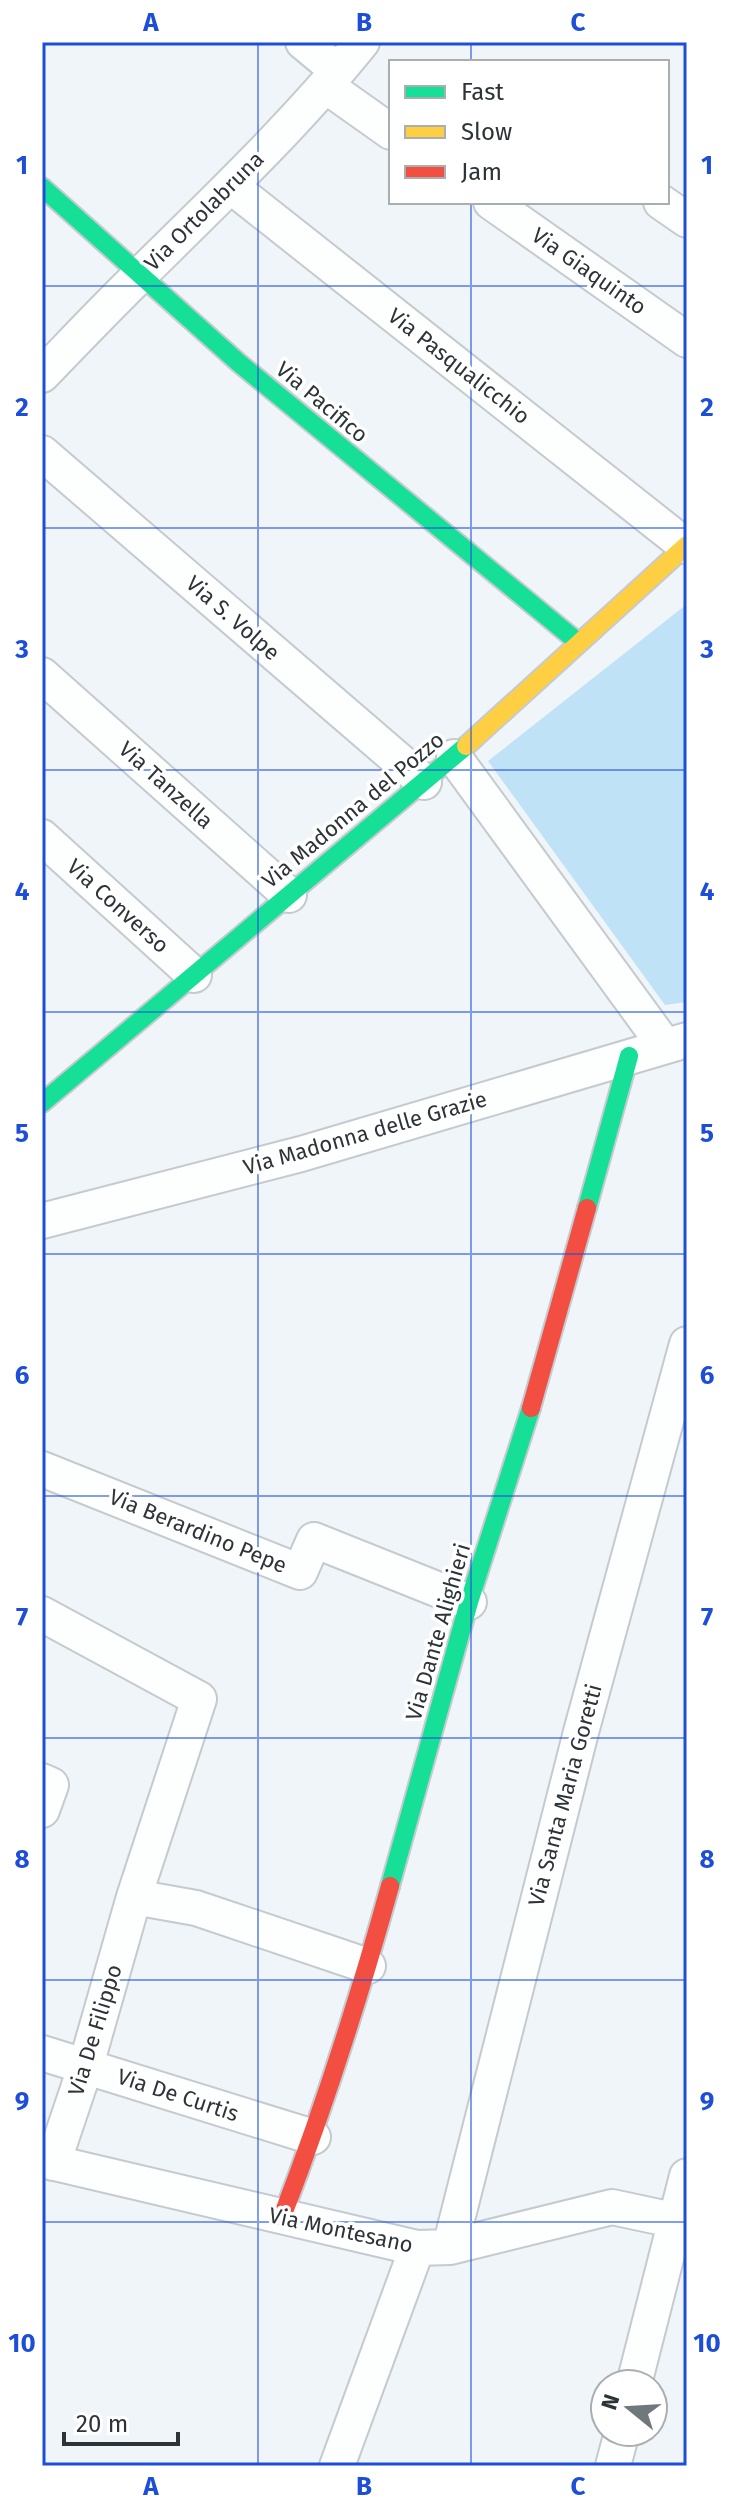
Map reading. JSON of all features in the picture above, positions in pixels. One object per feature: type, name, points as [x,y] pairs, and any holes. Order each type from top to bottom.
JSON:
[{"type":"street","points":[[303,42],[332,79],[389,130]]},
{"type":"street","name":"Via Ortolabruna","points":[[42,375],[232,187],[362,42]]},
{"type":"street","name":"Via Pacifico","points":[[42,187],[138,277],[377,480],[579,643]]},
{"type":"street","name":"Via Pasqualicchio","points":[[232,187],[686,545]]},
{"type":"street","name":"Via Giaquinto","points":[[494,204],[687,340]]},
{"type":"street","points":[[664,204],[687,220]]},
{"type":"street","name":"Via S. Volpe","points":[[42,453],[424,782]]},
{"type":"street","name":"Via Madonna del Pozzo","points":[[42,1103],[454,757],[686,545]]},
{"type":"street","name":"Via Tanzella","points":[[42,675],[289,895]]},
{"type":"street","points":[[454,757],[676,1043]]},
{"type":"street","name":"Via Converso","points":[[42,837],[194,975]]},
{"type":"street","name":"Via Madonna delle Grazie","points":[[42,1221],[301,1154],[676,1043]]},
{"type":"street","name":"Via Dante Alighieri","points":[[282,2217],[313,2137],[368,1966],[469,1602],[532,1406],[629,1056]]},
{"type":"street","name":"Via Santa Maria Goretti","points":[[337,2466],[433,2247],[581,1732],[687,1344]]},
{"type":"street","name":"Via Berardino Pepe","points":[[42,1469],[300,1572],[314,1540],[469,1602]]},
{"type":"street","name":"Via De Filippo","points":[[42,1614],[199,1699],[134,1897],[86,2065],[47,2162]]},
{"type":"street","points":[[42,1781],[51,1785],[42,1810]]},
{"type":"street","points":[[134,1897],[196,1908],[368,1966]]},
{"type":"street","name":"Via De Curtis","points":[[42,2053],[313,2137]]},
{"type":"street","name":"Via Montesano","points":[[47,2162],[282,2217],[433,2247],[612,2207],[681,2222]]},
{"type":"street","points":[[639,2368],[681,2222],[687,2176]]},
{"type":"shaded area","points":[[687,604],[687,1002],[665,1005],[488,761]]},
{"type":"traffic: fast","points":[[42,187],[239,363],[579,643]]},
{"type":"traffic: fast","points":[[42,1103],[466,746]]},
{"type":"traffic: fast","points":[[587,1208],[629,1056]]},
{"type":"traffic: fast","points":[[390,1886],[469,1602],[531,1408]]},
{"type":"traffic: slow","points":[[466,746],[687,545]]},
{"type":"traffic: jam","points":[[531,1408],[587,1208]]},
{"type":"traffic: jam","points":[[282,2217],[340,2053],[390,1886]]}]
